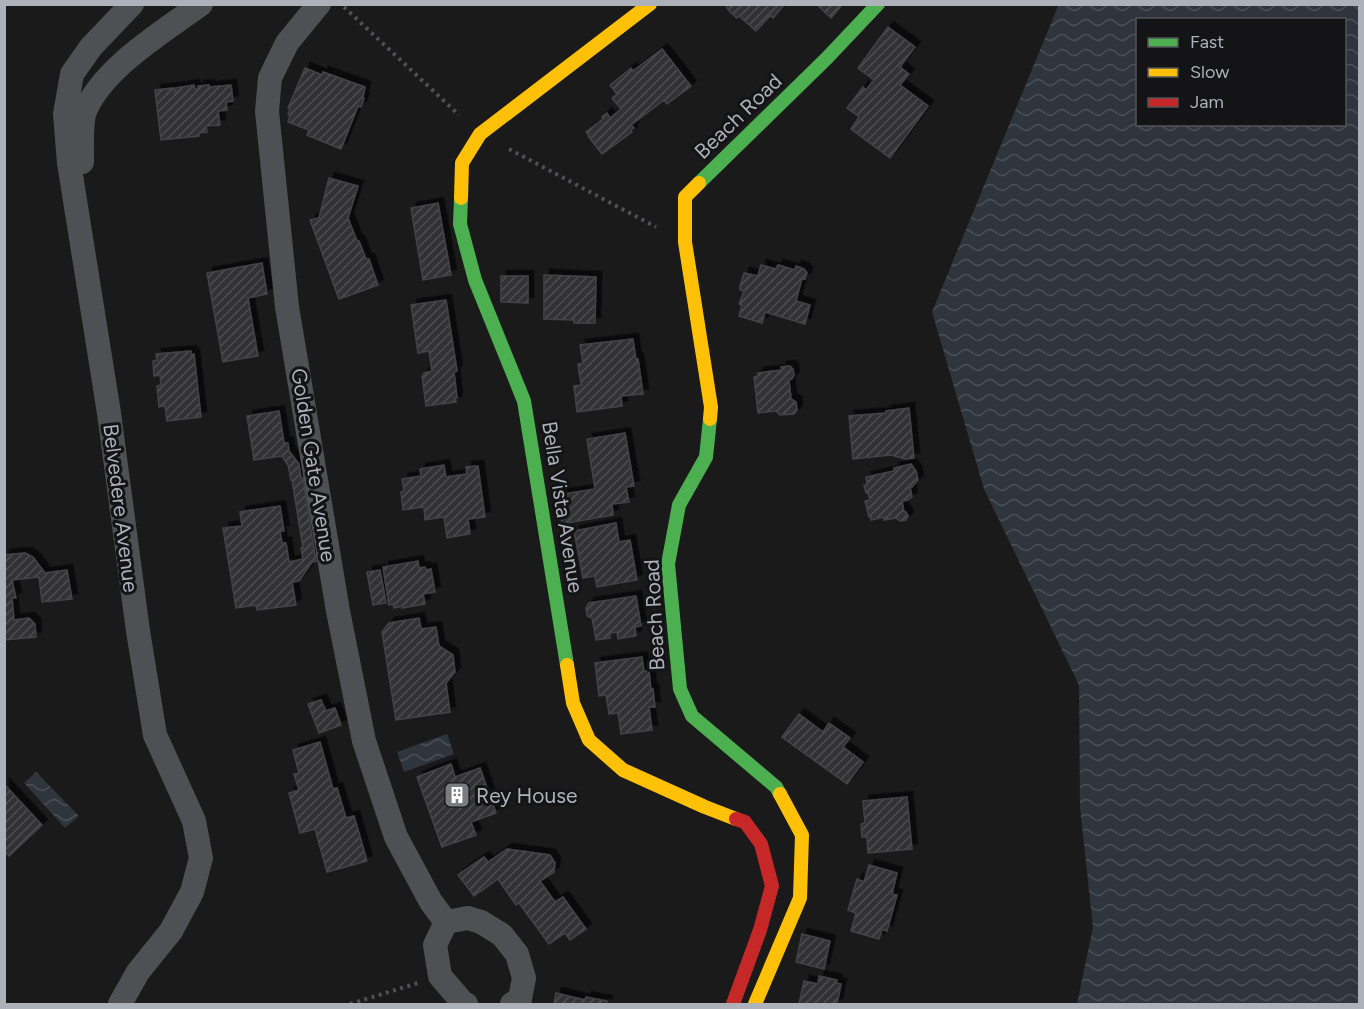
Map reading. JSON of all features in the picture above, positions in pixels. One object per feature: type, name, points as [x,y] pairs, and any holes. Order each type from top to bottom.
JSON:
[{"type":"street","name":"Belvedere Avenue","points":[[120,1005],[138,972],[171,931],[192,892],[201,858],[194,821],[155,735],[138,631],[109,413],[69,163],[65,114],[72,75],[91,47],[132,4]]},
{"type":"street","points":[[81,230],[84,113],[99,88],[127,58],[201,4]]},
{"type":"street","name":"Golden Gate Avenue","points":[[320,4],[287,44],[270,78],[267,111],[287,307],[338,611],[364,741],[396,837],[431,902],[446,922]]},
{"type":"street","name":"Bella Vista Avenue","points":[[650,4],[480,134],[462,163],[460,224],[475,280],[524,401],[573,703],[588,740],[623,770],[705,807],[745,822],[761,844],[772,886],[760,930],[733,1005]]},
{"type":"street","name":"Beach Road","points":[[755,1005],[800,898],[802,835],[776,787],[692,716],[680,689],[668,564],[679,505],[706,458],[711,406],[685,242],[685,197],[828,58],[878,4]]},
{"type":"street","points":[[466,1005],[440,976],[435,945],[446,922],[468,918],[481,922],[502,935],[517,954],[524,978],[520,999],[512,1005]]},
{"type":"path","points":[[350,1005],[440,976]]},
{"type":"water","points":[[1059,4],[1359,5],[1359,1004],[1077,1004],[1093,927],[1080,807],[1079,685],[984,489],[932,312]]},
{"type":"water","points":[[447,734],[454,754],[404,772],[397,752]]},
{"type":"water","points":[[36,772],[79,816],[65,828],[24,783]]},
{"type":"building","points":[[725,4],[785,4],[773,18],[771,15],[756,31],[739,16],[737,18]]},
{"type":"building","points":[[816,4],[843,4],[831,18]]},
{"type":"building","points":[[888,27],[915,47],[900,67],[909,74],[900,85],[928,106],[890,158],[851,129],[859,117],[847,108],[863,87],[866,90],[874,80],[858,68]]},
{"type":"building","points":[[662,49],[691,86],[667,104],[664,100],[631,125],[634,128],[632,132],[602,154],[586,132],[607,113],[610,118],[621,109],[612,98],[617,94],[610,85],[631,68],[633,71]]},
{"type":"building","points":[[305,68],[365,87],[361,107],[358,106],[341,149],[307,135],[309,130],[288,122],[290,109],[288,108]]},
{"type":"building","points":[[194,85],[195,89],[198,89],[198,86],[231,85],[233,101],[226,102],[227,110],[218,111],[220,125],[206,126],[207,132],[199,133],[199,136],[161,140],[155,90],[173,88],[176,92],[175,88]]},
{"type":"building","points":[[329,178],[358,186],[348,218],[366,259],[369,259],[378,285],[339,299],[310,220],[319,218]]},
{"type":"building","points":[[438,203],[451,275],[423,280],[411,208]]},
{"type":"building","points":[[262,263],[267,294],[248,298],[258,356],[223,362],[207,273]]},
{"type":"building","points":[[761,265],[776,269],[778,265],[795,270],[796,266],[807,273],[805,279],[802,278],[796,301],[810,305],[805,324],[765,312],[762,323],[739,316],[742,305],[739,304],[744,291],[740,290],[740,286],[744,273],[758,276]]},
{"type":"building","points":[[544,275],[596,277],[595,323],[544,319]]},
{"type":"building","points":[[501,276],[528,276],[528,303],[501,302]]},
{"type":"building","points":[[446,300],[457,371],[454,372],[457,398],[455,398],[456,402],[426,406],[422,376],[432,371],[429,351],[418,353],[411,305]]},
{"type":"building","points":[[633,339],[643,394],[621,396],[622,406],[577,412],[574,386],[581,385],[578,364],[583,363],[580,345]]},
{"type":"building","points":[[191,351],[191,355],[194,354],[201,417],[167,421],[165,406],[159,407],[157,386],[161,385],[160,375],[154,376],[153,361],[157,360],[156,354]]},
{"type":"building","points":[[790,366],[794,375],[789,380],[791,399],[796,402],[797,410],[794,414],[780,415],[776,411],[758,413],[754,377],[758,376],[758,373],[782,370],[781,367]]},
{"type":"building","points":[[909,408],[914,458],[905,459],[891,455],[853,459],[849,416],[886,413],[886,411]]},
{"type":"building","points":[[279,411],[284,443],[288,443],[289,451],[299,464],[301,478],[303,478],[315,556],[317,555],[318,561],[312,562],[299,581],[292,582],[296,605],[257,610],[256,605],[236,608],[223,528],[242,526],[240,512],[280,506],[284,531],[280,531],[282,543],[286,543],[289,562],[303,559],[288,465],[282,456],[254,460],[247,416]]},
{"type":"building","points":[[625,433],[634,486],[626,487],[629,502],[612,504],[613,515],[562,524],[557,495],[595,489],[587,439]]},
{"type":"building","points":[[911,464],[918,480],[910,487],[912,497],[902,501],[904,512],[908,516],[906,520],[900,521],[896,518],[884,520],[884,517],[871,520],[865,501],[870,500],[864,485],[867,485],[866,477],[894,471],[894,468]]},
{"type":"building","points":[[444,465],[446,477],[467,474],[466,467],[478,466],[485,517],[468,519],[470,534],[447,538],[444,517],[425,520],[424,507],[403,510],[402,479],[421,476],[420,469]]},
{"type":"building","points":[[616,523],[619,542],[630,540],[637,580],[597,587],[595,576],[583,578],[574,531]]},
{"type":"building","points":[[25,553],[33,557],[45,573],[67,570],[72,599],[42,602],[39,577],[12,580],[16,598],[12,598],[14,620],[29,618],[35,624],[36,637],[4,640],[4,555]]},
{"type":"building","points":[[418,561],[419,568],[431,569],[435,592],[423,594],[425,604],[394,608],[393,604],[389,605],[383,567]]},
{"type":"building","points":[[380,570],[386,603],[373,605],[367,572]]},
{"type":"building","points":[[636,596],[641,626],[635,627],[636,636],[618,639],[617,632],[610,633],[610,638],[596,640],[592,618],[587,616],[586,608],[589,603]]},
{"type":"building","points":[[419,618],[421,629],[436,627],[439,646],[453,655],[455,672],[446,683],[450,712],[396,720],[382,632],[389,623]]},
{"type":"building","points":[[642,657],[644,671],[649,671],[651,690],[653,689],[655,707],[649,707],[652,730],[621,734],[618,713],[609,714],[606,695],[599,696],[595,663]]},
{"type":"building","points":[[321,700],[326,711],[335,708],[341,725],[319,733],[308,704]]},
{"type":"building","points":[[799,714],[823,732],[829,723],[850,738],[843,747],[863,762],[847,784],[782,737]]},
{"type":"building","points":[[320,742],[333,789],[337,788],[346,818],[354,816],[367,861],[327,872],[315,829],[300,833],[289,793],[299,790],[294,774],[299,773],[293,750]]},
{"type":"building","name":"Rey House","points":[[451,764],[455,777],[480,768],[496,813],[471,822],[476,835],[442,847],[417,777]]},
{"type":"building","points":[[4,784],[42,825],[9,856],[4,851]]},
{"type":"building","points":[[907,797],[912,849],[868,853],[867,837],[862,837],[861,824],[865,823],[863,801]]},
{"type":"building","points":[[507,849],[550,855],[555,863],[554,872],[540,881],[555,902],[563,897],[586,929],[570,940],[565,933],[549,944],[519,903],[516,905],[498,879],[474,896],[458,875],[484,857],[488,862]]},
{"type":"building","points":[[869,865],[897,873],[892,894],[897,895],[887,931],[882,929],[879,939],[851,931],[856,913],[848,910],[857,879],[864,882]]},
{"type":"building","points":[[802,934],[830,941],[824,969],[796,962]]},
{"type":"building","points":[[819,976],[837,980],[836,983],[841,984],[837,1004],[799,1004],[804,981],[818,984]]},
{"type":"building","points":[[556,993],[585,1000],[586,997],[607,1001],[607,1004],[554,1004]]},
{"type":"traffic: fast","points":[[699,183],[827,58],[878,4]]},
{"type":"traffic: fast","points":[[461,198],[460,224],[475,280],[524,401],[567,665]]},
{"type":"traffic: fast","points":[[710,419],[706,457],[679,505],[668,564],[680,689],[692,716],[776,787],[780,794]]},
{"type":"traffic: slow","points":[[461,198],[462,163],[480,134],[650,4]]},
{"type":"traffic: slow","points":[[699,183],[685,197],[685,242],[711,407],[710,419]]},
{"type":"traffic: slow","points":[[567,665],[573,703],[589,740],[623,770],[736,819]]},
{"type":"traffic: slow","points":[[755,1004],[800,898],[802,835],[780,794]]},
{"type":"traffic: jam","points":[[733,1004],[760,930],[772,886],[761,844],[745,822],[736,819]]},
{"type":"place","name":"Rey House","points":[[457,795]]}]
